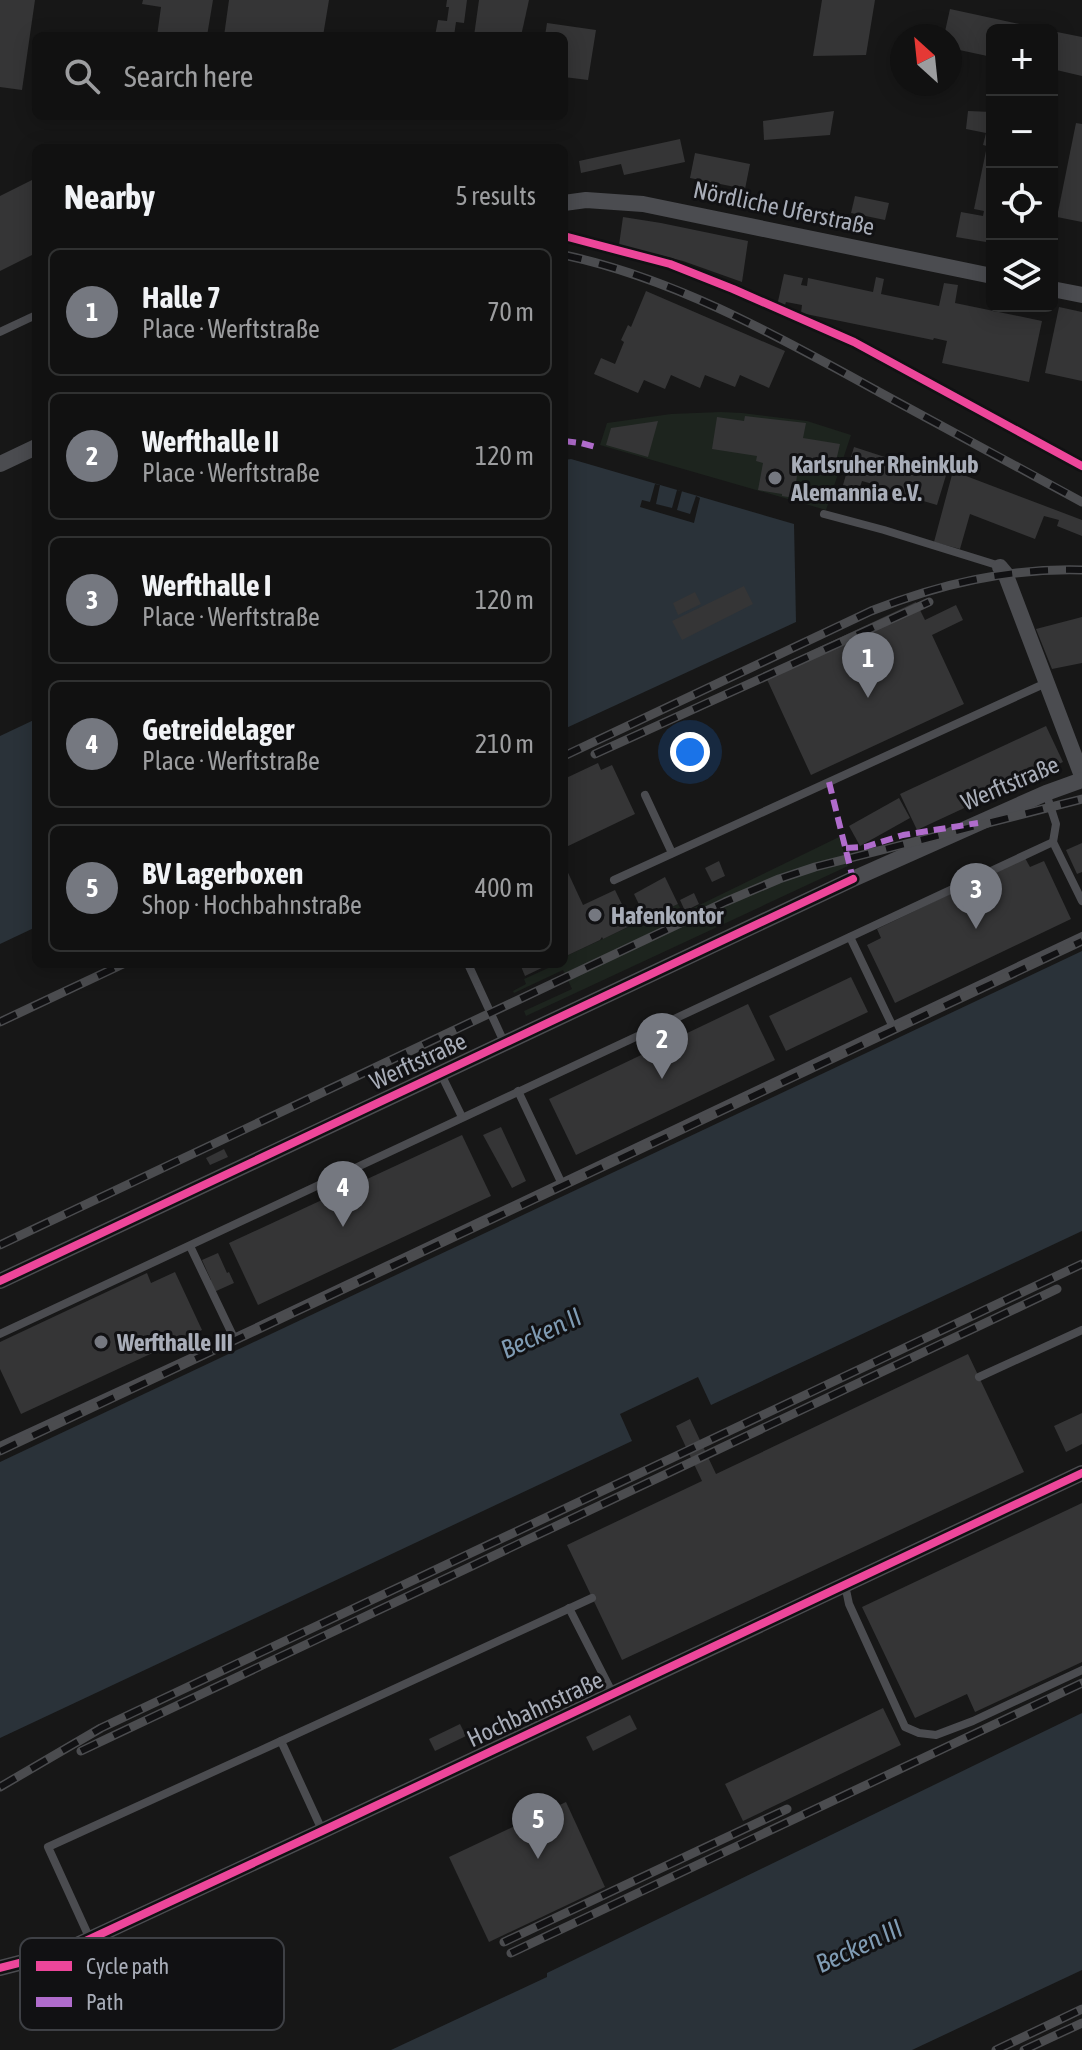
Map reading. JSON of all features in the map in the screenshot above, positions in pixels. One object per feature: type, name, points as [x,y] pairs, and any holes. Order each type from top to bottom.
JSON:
[{"type":"street","name":"Nördliche Uferstraße","points":[[568,202],[586,200],[643,204],[986,275]]},
{"type":"street","points":[[1058,290],[1082,295]]},
{"type":"street","points":[[0,464],[32,449]]},
{"type":"street","name":"Werftstraße","points":[[0,1281],[853,879],[1082,778],[1005,573],[1000,567]]},
{"type":"street","name":"Hochbahnstraße","points":[[92,1938],[1082,1473]]},
{"type":"street","name":"Hochbahnstraße","points":[[0,1968],[20,1963]]},
{"type":"lane","points":[[568,237],[670,264],[733,289],[854,342],[1037,441]]},
{"type":"lane","points":[[0,332],[32,317]]},
{"type":"lane","points":[[824,514],[1000,567]]},
{"type":"lane","points":[[614,880],[1047,683]]},
{"type":"lane","points":[[1046,793],[1056,824],[1053,842],[1082,901]]},
{"type":"lane","points":[[645,795],[672,853]]},
{"type":"lane","points":[[0,1334],[1053,842]]},
{"type":"lane","points":[[1,1442],[234,1338],[1082,936]]},
{"type":"lane","points":[[850,937],[892,1025]]},
{"type":"lane","points":[[470,968],[504,1042]]},
{"type":"lane","points":[[440,1072],[462,1117]]},
{"type":"lane","points":[[518,1091],[561,1182]]},
{"type":"lane","points":[[190,1246],[234,1338]]},
{"type":"lane","points":[[979,1377],[1082,1330]]},
{"type":"lane","points":[[845,1584],[849,1604],[905,1727],[919,1733],[936,1735],[973,1721],[1082,1670]]},
{"type":"lane","points":[[90,1938],[48,1847],[592,1598]]},
{"type":"lane","points":[[569,1608],[613,1694]]},
{"type":"lane","points":[[281,1741],[322,1831]]},
{"type":"shaded area","name":"Karlsruher Rheinklub Alemannia e.V.","points":[[721,412],[807,421],[851,435],[826,510],[600,445],[607,423],[671,414]]},
{"type":"shaded area","points":[[839,837],[848,866],[526,1016],[524,1011],[572,989],[563,970],[514,993],[526,984],[524,979],[548,968],[568,968],[568,955],[678,904],[683,913]]},
{"type":"water","points":[[568,459],[794,524],[796,622],[568,727]]},
{"type":"water","points":[[32,721],[32,929],[0,944],[0,736]]},
{"type":"water","name":"Becken II","points":[[1082,951],[1082,1231],[711,1405],[698,1377],[620,1414],[632,1441],[0,1738],[0,1462]]},
{"type":"water","name":"Becken III","points":[[1082,1713],[1082,1970],[912,2050],[391,2050],[547,1977],[547,1973]]},
{"type":"pier","points":[[655,484],[660,485],[656,504],[672,508],[677,490],[682,491],[677,510],[690,514],[696,496],[700,498],[694,523],[640,507],[642,500],[650,502]]},
{"type":"building","points":[[0,0],[35,0],[22,90],[0,87]]},
{"type":"building","points":[[143,0],[213,0],[208,32],[158,32],[161,7],[142,4]]},
{"type":"building","points":[[229,0],[329,0],[324,32],[225,32]]},
{"type":"building","points":[[447,0],[467,0],[464,23],[456,22],[455,32],[436,32],[438,20],[447,21],[449,7],[446,7]]},
{"type":"building","points":[[479,0],[529,0],[522,32],[475,32]]},
{"type":"building","points":[[822,0],[875,0],[866,55],[813,56]]},
{"type":"building","points":[[950,9],[1019,24],[986,24],[986,56],[962,51],[962,24],[947,24]]},
{"type":"building","points":[[547,23],[596,30],[588,80],[568,78],[568,32],[546,32]]},
{"type":"building","points":[[1058,32],[1082,37],[1082,76],[1058,70]]},
{"type":"building","points":[[834,111],[830,135],[764,140],[763,121]]},
{"type":"building","points":[[968,111],[986,112],[986,133],[966,129]]},
{"type":"building","points":[[1076,123],[1082,124],[1082,222],[1058,217]]},
{"type":"building","points":[[680,139],[685,162],[624,175],[621,164],[581,173],[579,161]]},
{"type":"building","points":[[986,151],[986,242],[956,237],[961,212],[983,216],[984,211],[974,209]]},
{"type":"building","points":[[695,153],[750,164],[745,189],[690,178]]},
{"type":"building","points":[[32,180],[32,255],[0,271],[0,196]]},
{"type":"building","points":[[855,196],[889,203],[885,220],[851,213]]},
{"type":"building","points":[[623,217],[748,241],[742,282],[683,261],[619,245]]},
{"type":"building","points":[[784,274],[803,278],[801,285],[807,286],[808,278],[873,292],[876,277],[884,279],[881,294],[939,306],[944,283],[958,285],[955,303],[986,309],[986,312],[1042,321],[1029,382],[942,363],[947,341],[801,313],[802,305],[786,302],[784,308],[777,306]]},
{"type":"building","points":[[646,291],[785,351],[769,388],[740,375],[735,387],[705,375],[700,388],[671,375],[665,389],[644,380],[638,393],[594,374],[601,358],[615,364],[624,342],[621,340],[628,325],[631,327]]},
{"type":"building","points":[[1059,307],[1082,312],[1082,381],[1045,373]]},
{"type":"building","points":[[745,416],[806,423],[803,438],[840,444],[833,474],[798,468],[794,498],[758,490],[763,463],[756,461],[757,456],[712,449],[717,417],[744,421]]},
{"type":"building","points":[[658,421],[648,457],[606,445],[611,428]]},
{"type":"building","points":[[854,447],[891,459],[890,462],[909,467],[911,462],[947,472],[937,505],[862,481],[857,496],[841,492]]},
{"type":"building","points":[[953,471],[1082,520],[1082,536],[1057,526],[1059,520],[1044,516],[1035,539],[970,514],[960,549],[934,542]]},
{"type":"building","points":[[744,586],[753,604],[682,640],[672,621]]},
{"type":"building","points":[[695,592],[701,604],[678,615],[673,603]]},
{"type":"building","points":[[916,602],[925,620],[956,605],[963,620],[932,635],[964,704],[811,775],[764,673]]},
{"type":"building","points":[[1082,617],[1082,663],[1052,669],[1036,629]]},
{"type":"building","points":[[1046,726],[1063,762],[917,830],[900,794]]},
{"type":"building","points":[[598,763],[601,770],[612,765],[635,814],[568,846],[568,777]]},
{"type":"building","points":[[899,798],[910,818],[860,846],[849,826]]},
{"type":"building","points":[[1082,843],[1082,872],[1077,874],[1066,850]]},
{"type":"building","points":[[1025,858],[1030,867],[1044,861],[1071,919],[895,1003],[867,945],[881,938],[877,929]]},
{"type":"building","points":[[719,861],[725,876],[712,882],[705,868]]},
{"type":"building","name":"Hafenkontor","points":[[568,873],[583,905],[615,890],[632,925],[568,955]]},
{"type":"building","points":[[665,877],[678,904],[646,919],[634,894]]},
{"type":"building","points":[[694,893],[699,904],[685,911],[680,900]]},
{"type":"building","points":[[522,968],[542,968],[525,976]]},
{"type":"building","points":[[851,977],[868,1012],[786,1051],[769,1016]]},
{"type":"building","points":[[748,1004],[775,1060],[576,1155],[549,1099]]},
{"type":"building","points":[[501,1127],[526,1181],[512,1188],[483,1135]]},
{"type":"building","points":[[462,1135],[491,1196],[258,1305],[229,1243]]},
{"type":"building","points":[[224,1149],[228,1157],[210,1165],[206,1158]]},
{"type":"building","points":[[218,1253],[234,1283],[214,1292],[202,1260]]},
{"type":"building","name":"Werfthalle III","points":[[175,1272],[202,1330],[21,1414],[0,1369],[0,1342],[147,1273],[151,1283]]},
{"type":"building","points":[[968,1354],[1024,1472],[622,1660],[567,1545],[702,1481],[676,1426],[690,1419],[716,1474]]},
{"type":"building","points":[[1082,1413],[1082,1444],[1066,1452],[1054,1426]]},
{"type":"building","points":[[1082,1503],[1082,1662],[975,1712],[967,1694],[915,1718],[862,1607]]},
{"type":"building","points":[[883,1708],[901,1745],[743,1821],[725,1784]]},
{"type":"building","points":[[630,1715],[637,1729],[593,1751],[586,1737]]},
{"type":"building","points":[[460,1724],[466,1736],[435,1751],[429,1739]]},
{"type":"building","points":[[566,1802],[605,1887],[489,1942],[449,1857]]},
{"type":"railway","points":[[568,256],[647,279],[726,312],[1082,502]]},
{"type":"railway","points":[[568,754],[897,601],[1001,575],[1082,570]]},
{"type":"railway","points":[[595,754],[929,602]]},
{"type":"railway","points":[[0,1245],[779,879],[815,867],[1082,799]]},
{"type":"railway","points":[[0,1451],[1082,941]]},
{"type":"railway","points":[[0,1022],[115,968]]},
{"type":"railway","points":[[0,1787],[101,1728],[1082,1264]]},
{"type":"railway","points":[[81,1751],[1057,1289]]},
{"type":"railway","points":[[511,1953],[1082,1683]]},
{"type":"railway","points":[[504,1942],[787,1809]]},
{"type":"railway","points":[[996,2050],[1082,2009]]},
{"type":"railway","points":[[1024,2050],[1082,2023]]},
{"type":"marked path","points":[[568,441],[599,448]]},
{"type":"marked path","points":[[829,782],[853,879]]},
{"type":"marked path","points":[[846,848],[865,847],[903,835],[978,823]]},
{"type":"cycle path","points":[[568,237],[670,264],[854,342],[1082,466]]},
{"type":"cycle path","points":[[0,1281],[853,879]]},
{"type":"cycle path","points":[[92,1938],[1082,1473]]},
{"type":"cycle path","points":[[0,1968],[20,1963]]},
{"type":"place","name":"Karlsruher Rheinklub Alemannia e.V.","points":[[775,478]]},
{"type":"place","name":"Halle 7","points":[[868,698]]},
{"type":"place","name":"Hafenkontor","points":[[595,915]]},
{"type":"place","name":"Werfthalle I","points":[[976,929]]},
{"type":"place","name":"Werfthalle II","points":[[662,1079]]},
{"type":"place","name":"Getreidelager","points":[[343,1227]]},
{"type":"place","name":"Werfthalle III","points":[[101,1342]]},
{"type":"place","name":"BV Lagerboxen","points":[[538,1859]]}]
